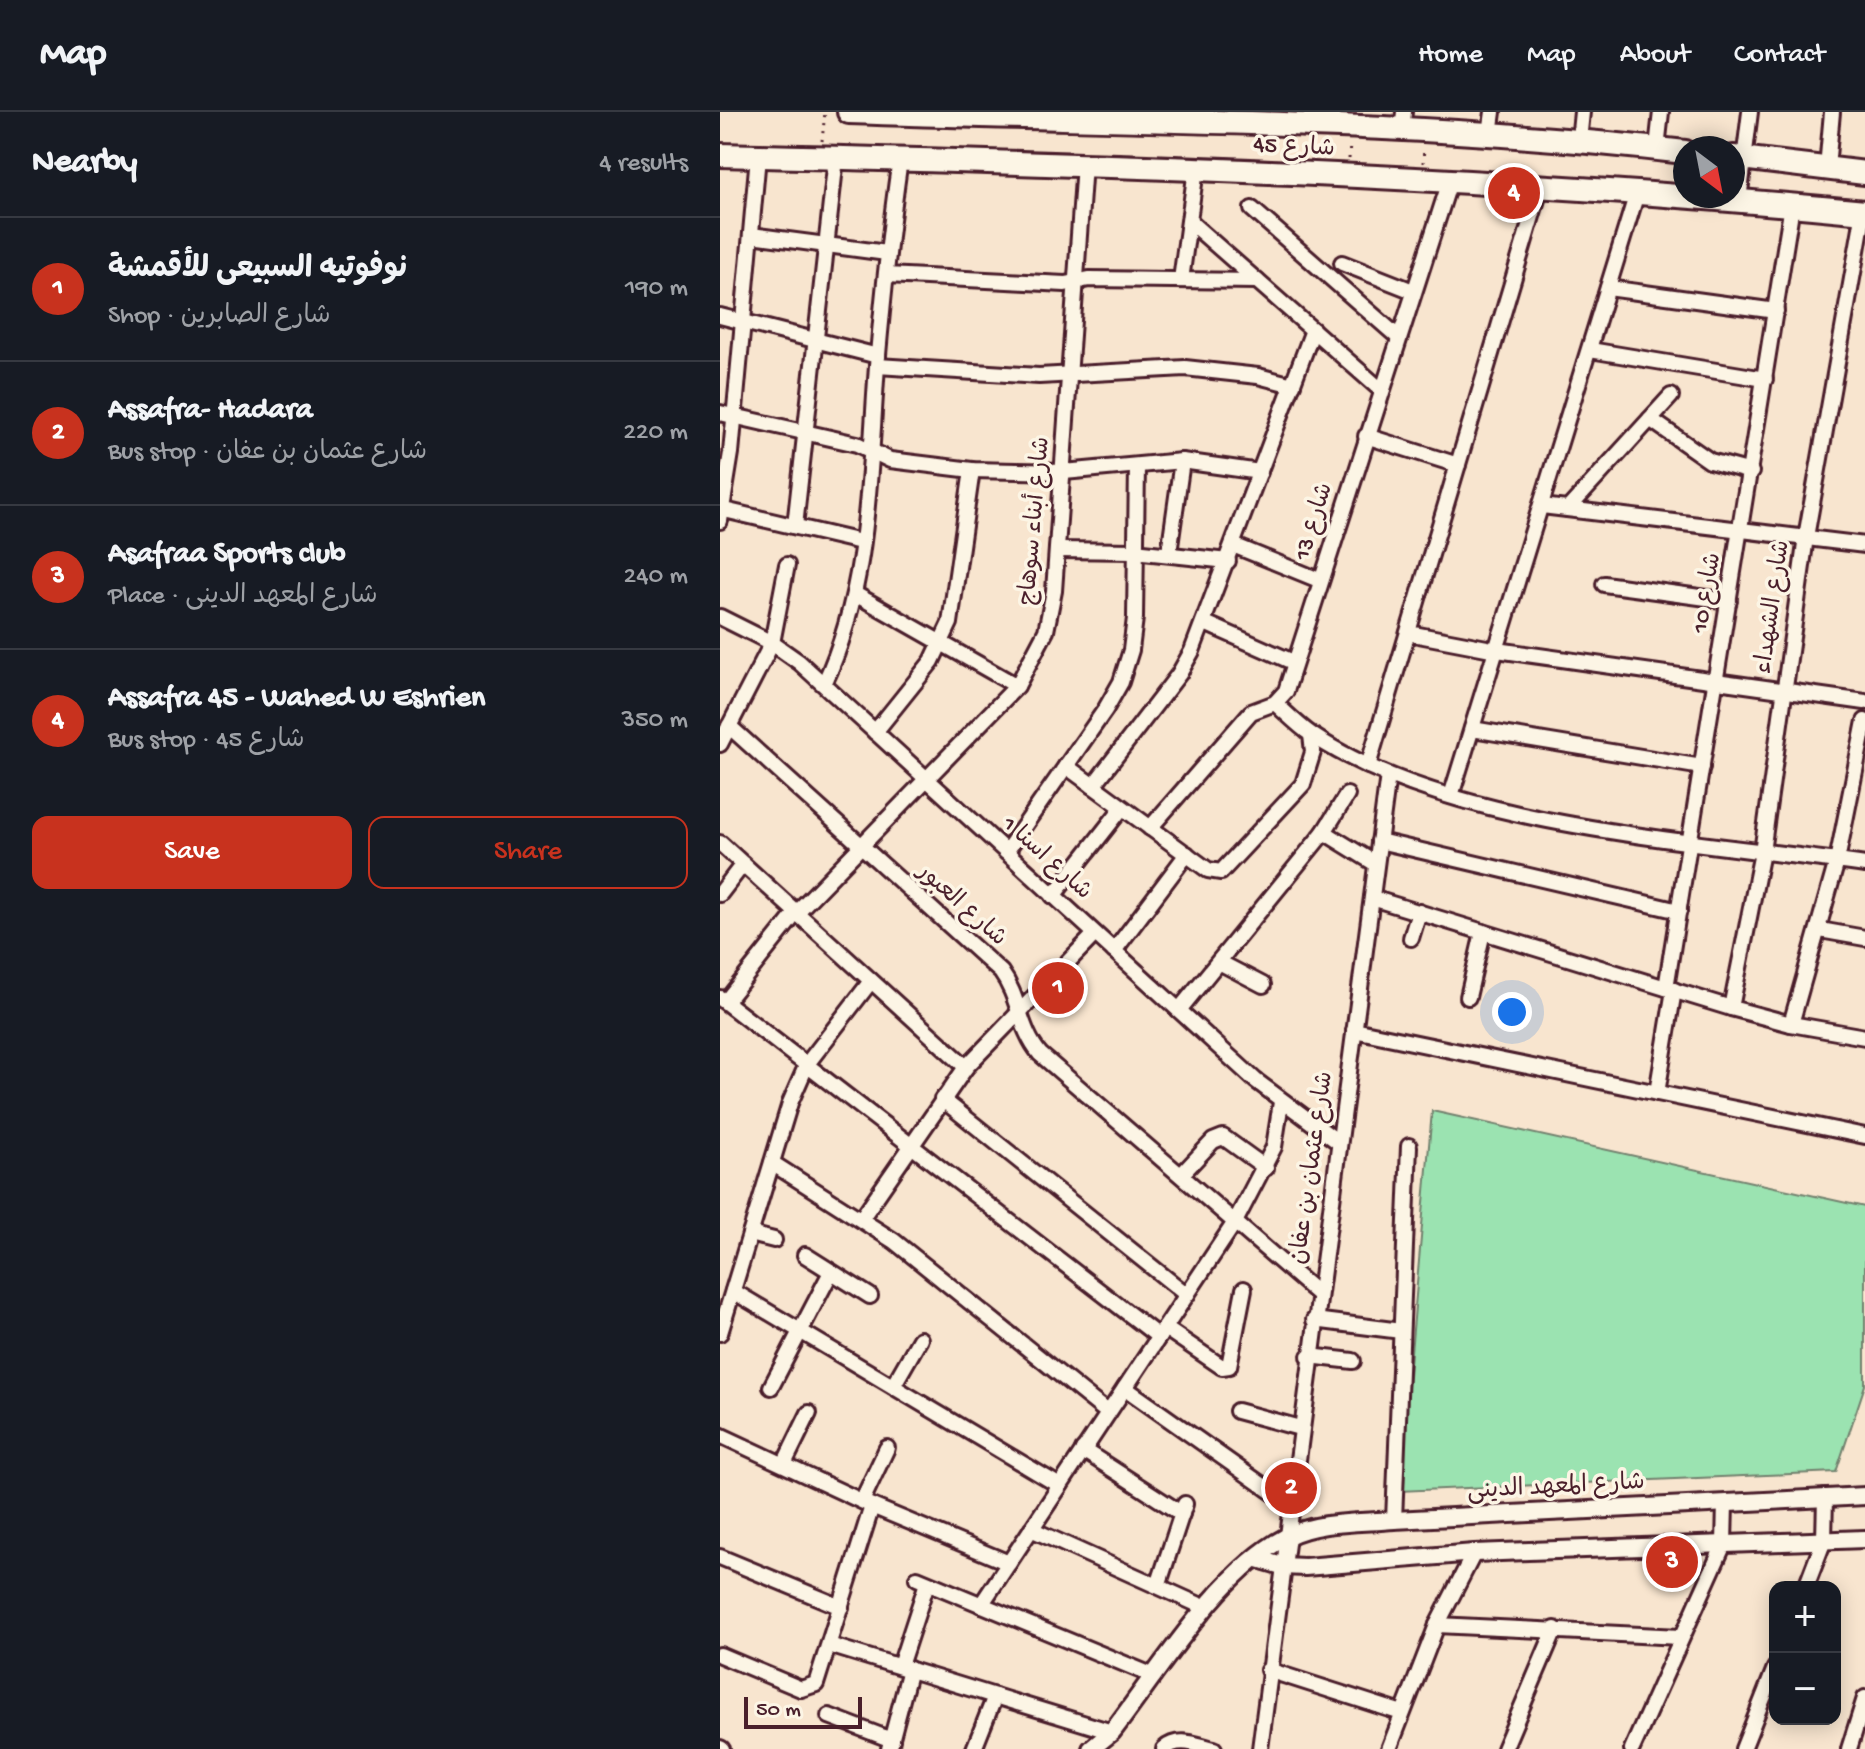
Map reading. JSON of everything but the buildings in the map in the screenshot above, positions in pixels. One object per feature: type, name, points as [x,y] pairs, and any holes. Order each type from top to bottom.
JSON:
[{"type":"main road","name":"شارع 45","points":[[849,112],[1211,116],[1306,119],[1352,127],[1491,123],[1579,141],[1673,150]]},
{"type":"main road","name":"شارع 45","points":[[720,155],[1084,164],[1450,181],[1673,195]]},
{"type":"main road","points":[[1745,159],[1865,173]]},
{"type":"main road","name":"شارع 45","points":[[1745,201],[1864,212]]},
{"type":"street","points":[[1579,141],[1582,112]]},
{"type":"street","points":[[1657,148],[1661,112]]},
{"type":"street","points":[[1744,136],[1750,112]]},
{"type":"street","points":[[1827,168],[1832,112]]},
{"type":"street","points":[[758,156],[742,322],[727,415],[721,513],[861,542]]},
{"type":"street","points":[[795,526],[826,245],[828,157]]},
{"type":"street","points":[[824,684],[839,652],[855,594],[871,450],[887,253],[900,159]]},
{"type":"street","name":"شارع أبناء سوهاج","points":[[723,1000],[796,913],[1017,686],[1046,631],[1064,472],[1084,164]]},
{"type":"street","points":[[1181,280],[1196,169]]},
{"type":"street","name":"شارع 13","points":[[1275,703],[1286,691],[1319,580],[1450,181]]},
{"type":"street","points":[[1368,766],[1541,186]]},
{"type":"street","points":[[1451,796],[1637,193]]},
{"type":"street","name":"شارع 10","points":[[1657,1093],[1679,911],[1792,205]]},
{"type":"street","points":[[1252,209],[1398,337]]},
{"type":"street","name":"شارع الشهداء","points":[[1731,1008],[1762,852],[1806,537],[1864,212]]},
{"type":"street","points":[[1190,222],[1381,390]]},
{"type":"street","points":[[751,235],[887,253]]},
{"type":"street","points":[[1342,263],[1413,291]]},
{"type":"street","points":[[886,275],[1077,282],[1257,281]]},
{"type":"street","points":[[1608,288],[1776,311]]},
{"type":"street","points":[[720,316],[816,340],[878,361],[1071,376],[1185,368],[1258,376],[1293,385]]},
{"type":"street","points":[[1093,786],[1179,674],[1205,623],[1313,330]]},
{"type":"street","points":[[1590,350],[1765,379]]},
{"type":"street","points":[[1568,509],[1671,396]]},
{"type":"street","points":[[727,415],[806,432],[871,450],[890,460],[972,470],[1064,472],[1182,461],[1260,472]]},
{"type":"street","points":[[1650,419],[1710,461],[1751,472]]},
{"type":"street","points":[[1366,436],[1458,465]]},
{"type":"street","points":[[1169,553],[1182,461]]},
{"type":"street","points":[[1006,852],[1105,710],[1124,671],[1135,618],[1137,466]]},
{"type":"street","points":[[875,732],[942,644],[952,612],[972,470]]},
{"type":"street","points":[[1542,506],[1865,545]]},
{"type":"street","points":[[1233,545],[1319,580]]},
{"type":"street","points":[[1057,550],[1169,553],[1228,561]]},
{"type":"street","points":[[720,744],[772,643],[787,565]]},
{"type":"street","points":[[1604,584],[1729,601]]},
{"type":"street","points":[[855,594],[1017,686]]},
{"type":"street","name":"شارع اسنا 1","points":[[720,617],[772,643],[824,684],[1281,1102],[1338,1142]]},
{"type":"street","points":[[1205,623],[1293,662]]},
{"type":"street","points":[[1408,633],[1497,650],[1865,702]]},
{"type":"street","points":[[1150,828],[1251,712],[1275,703],[1311,735],[1368,766],[1451,796],[1567,822],[1865,865]]},
{"type":"street","points":[[1791,1024],[1859,788],[1865,721]]},
{"type":"street","name":"شارع العبور","points":[[729,726],[1001,972],[1012,991],[1026,1035],[1040,1054],[1318,1294]]},
{"type":"street","points":[[1472,729],[1702,767]]},
{"type":"street","points":[[1066,766],[1208,870],[1227,869],[1303,784],[1313,752],[1311,735]]},
{"type":"street","name":"شارع عثمان بن عفان","points":[[1260,1749],[1289,1504],[1388,775]]},
{"type":"street","points":[[1179,1010],[1324,832],[1347,795]]},
{"type":"street","points":[[1053,896],[1122,808]]},
{"type":"street","points":[[1324,832],[1376,864]]},
{"type":"street","points":[[1379,841],[1679,911]]},
{"type":"street","points":[[720,843],[966,1067]]},
{"type":"street","points":[[1114,951],[1187,854]]},
{"type":"street","points":[[720,894],[743,864]]},
{"type":"street","points":[[1372,898],[1731,1008],[1791,1024],[1865,1037]]},
{"type":"street","points":[[1411,938],[1419,912]]},
{"type":"street","points":[[1820,930],[1865,938]]},
{"type":"street","points":[[1468,997],[1483,932]]},
{"type":"street","points":[[861,1219],[908,1146],[966,1067],[1095,934]]},
{"type":"street","points":[[1219,962],[1263,985]]},
{"type":"street","points":[[720,1333],[772,1163],[807,1064],[871,981]]},
{"type":"street","points":[[723,1000],[908,1146],[1162,1332],[1222,1367],[1229,1366],[1244,1289]]},
{"type":"street","points":[[1354,1030],[1865,1136]]},
{"type":"street","points":[[942,1099],[1187,1295]]},
{"type":"street","points":[[981,1605],[1235,1222],[1266,1168],[1274,1147],[1281,1102]]},
{"type":"street","points":[[1181,1175],[1213,1141],[1223,1137],[1266,1168]]},
{"type":"street","points":[[1394,1520],[1409,1146]]},
{"type":"street","points":[[772,1163],[861,1219],[925,1265],[1108,1413]]},
{"type":"street","points":[[750,1234],[774,1240]]},
{"type":"street","points":[[805,1255],[870,1296]]},
{"type":"street","points":[[771,1387],[831,1272]]},
{"type":"street","points":[[733,1291],[1060,1486]]},
{"type":"street","points":[[1314,1320],[1401,1331]]},
{"type":"street","points":[[893,1386],[920,1339]]},
{"type":"street","points":[[1309,1356],[1353,1361]]},
{"type":"street","points":[[1125,1388],[1289,1504]]},
{"type":"street","points":[[1237,1411],[1300,1428]]},
{"type":"street","points":[[784,1464],[809,1413]]},
{"type":"street","points":[[720,1435],[867,1503],[1009,1563]]},
{"type":"street","points":[[720,1655],[801,1689],[812,1688],[819,1679],[867,1503],[887,1448]]},
{"type":"street","points":[[1083,1450],[1184,1509],[1158,1586]]},
{"type":"street","name":"شارع المعهد الدينى","points":[[1091,1749],[1112,1732],[1206,1608],[1286,1537],[1337,1525],[1394,1520],[1865,1496]]},
{"type":"street","points":[[1808,1581],[1824,1540],[1825,1497]]},
{"type":"street","points":[[1632,1749],[1724,1544],[1725,1503]]},
{"type":"street","points":[[1031,1529],[1206,1608]]},
{"type":"street","points":[[1258,1559],[1282,1566],[1474,1553],[1865,1539]]},
{"type":"street","points":[[1389,1749],[1437,1625],[1474,1553]]},
{"type":"street","points":[[720,1557],[841,1607]]},
{"type":"street","points":[[829,1716],[891,1744],[922,1580],[1154,1676]]},
{"type":"street","points":[[1437,1625],[1680,1637]]},
{"type":"street","points":[[1504,1749],[1555,1629]]},
{"type":"street","points":[[829,1645],[1112,1732]]},
{"type":"street","points":[[1268,1670],[1402,1713]]},
{"type":"street","points":[[1743,1749],[1769,1683]]},
{"type":"street","points":[[974,1749],[995,1696]]},
{"type":"street","points":[[1849,1749],[1865,1698]]},
{"type":"street","points":[[1164,1749],[1171,1742],[1181,1741],[1214,1749]]},
{"type":"path","points":[[825,112],[828,157]]},
{"type":"path","points":[[1410,124],[1422,181]]},
{"type":"path","points":[[1348,176],[1352,127]]},
{"type":"green space","points":[[1432,1111],[1865,1207],[1865,1385],[1836,1472],[1399,1491]]},
{"type":"place","name":"Assafra 45 - Wahed W Eshrien","points":[[1514,193]]},
{"type":"place","name":"نوفوتيه السبيعى للأقمشة","points":[[1058,988]]},
{"type":"place","name":"Assafra- Hadara","points":[[1291,1488]]},
{"type":"place","name":"Asafraa Sports club","points":[[1672,1562]]}]
